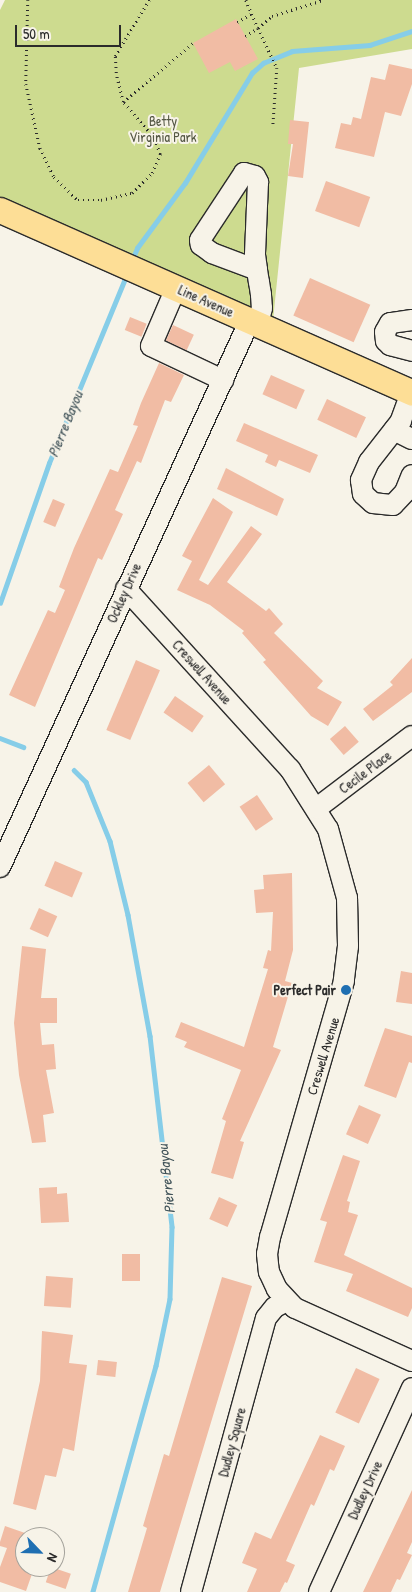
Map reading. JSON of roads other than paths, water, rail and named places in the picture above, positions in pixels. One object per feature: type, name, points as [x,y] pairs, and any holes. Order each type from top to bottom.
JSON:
[{"type":"main road","name":"Line Avenue","points":[[0,210],[412,392]]},
{"type":"street","name":"Ockley Drive","points":[[0,867],[223,380],[262,308],[257,270],[255,255],[258,182],[255,176],[244,174],[200,240],[200,245],[212,253],[257,270]]},
{"type":"street","points":[[169,284],[151,346],[223,380]]},
{"type":"street","points":[[412,320],[390,322],[386,332],[386,341],[390,345],[412,351]]},
{"type":"street","points":[[412,392],[403,435],[369,462],[361,480],[363,494],[373,503],[393,505],[405,492],[412,475]]},
{"type":"street","name":"Creswell Avenue","points":[[126,589],[290,769],[317,808],[340,863],[348,898],[348,946],[339,1003],[270,1237],[267,1254],[269,1272],[287,1301],[306,1314],[412,1361]]},
{"type":"street","name":"Cecile Place","points":[[317,808],[412,736]]},
{"type":"street","name":"Dudley Square","points":[[191,1592],[266,1318],[275,1307],[287,1301]]},
{"type":"street","name":"Dudley Drive","points":[[319,1592],[412,1388]]},
{"type":"waterway","points":[[132,260],[137,248],[185,183],[252,73],[263,63],[292,51],[370,45],[412,31]]},
{"type":"waterway","name":"Pierre Bayou","points":[[0,603],[49,463],[127,274]]},
{"type":"waterway","name":"Pierre Bayou","points":[[0,738],[23,747]]},
{"type":"waterway","name":"Pierre Bayou","points":[[74,770],[86,782],[110,841],[128,915],[150,1036],[172,1227],[170,1299],[156,1366],[93,1592]]},
{"type":"place","name":"Perfect Pair","points":[[346,990]]},
{"type":"park label","name":"Betty Virginia Park","points":[[163,130]]}]
